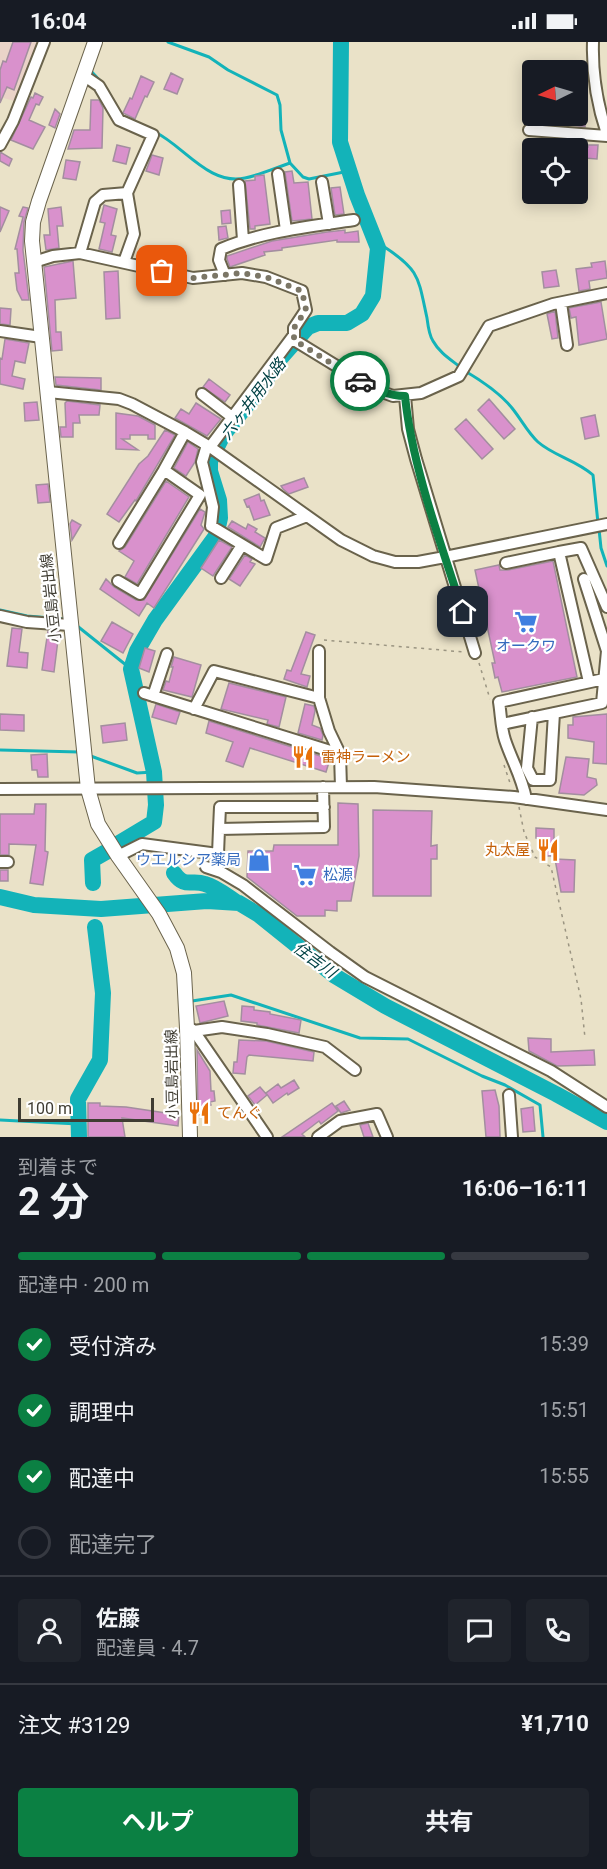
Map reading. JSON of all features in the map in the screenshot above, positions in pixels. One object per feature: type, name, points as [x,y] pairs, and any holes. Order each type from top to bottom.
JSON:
[{"type":"main road","name":"小豆島岩出線","points":[[91,43],[83,75],[33,222],[32,241],[88,789],[98,824],[159,914],[177,948],[184,973],[191,1029],[190,1137]]},
{"type":"street","points":[[0,145],[13,121],[44,42]]},
{"type":"street","points":[[529,130],[607,135],[599,111],[593,42]]},
{"type":"street","points":[[83,75],[99,86],[119,120],[153,135],[127,193],[134,234],[124,262]]},
{"type":"street","points":[[0,120],[13,121]]},
{"type":"street","points":[[278,174],[286,230]]},
{"type":"street","points":[[322,182],[329,224]]},
{"type":"street","points":[[238,185],[243,240]]},
{"type":"street","points":[[80,253],[95,202],[103,195],[127,193]]},
{"type":"street","points":[[225,275],[219,260],[221,249],[243,240],[286,230],[354,220]]},
{"type":"street","points":[[34,262],[53,256],[80,253],[193,278],[242,273],[266,277],[302,291],[306,310],[294,328],[294,340],[374,389],[393,396],[421,393],[459,376],[489,327],[561,303],[607,293]]},
{"type":"street","points":[[561,303],[567,345]]},
{"type":"street","points":[[0,330],[41,337]]},
{"type":"street","points":[[294,335],[232,417],[202,462],[213,507],[211,526],[266,559],[276,528],[307,516]]},
{"type":"street","points":[[48,392],[119,399],[212,448],[341,540],[373,556],[395,562],[418,562],[601,525]]},
{"type":"street","points":[[202,394],[232,417]]},
{"type":"street","points":[[405,396],[408,429],[475,653]]},
{"type":"street","points":[[119,543],[185,432]]},
{"type":"street","points":[[118,581],[140,594],[200,495],[164,470]]},
{"type":"street","points":[[221,578],[242,544]]},
{"type":"street","points":[[502,724],[602,703],[607,651],[595,614],[581,548],[506,563]]},
{"type":"street","points":[[559,552],[589,682]]},
{"type":"street","points":[[565,579],[589,578]]},
{"type":"street","points":[[589,578],[607,607]]},
{"type":"street","points":[[575,621],[595,614]]},
{"type":"street","points":[[0,616],[27,622],[70,625]]},
{"type":"street","points":[[319,651],[319,698],[329,731],[340,754],[341,787]]},
{"type":"street","points":[[167,654],[148,695],[340,754]]},
{"type":"street","points":[[194,709],[214,671],[319,698]]},
{"type":"street","points":[[520,798],[524,784],[504,737],[499,702],[604,679]]},
{"type":"street","points":[[532,717],[527,768],[533,780],[550,780],[554,713]]},
{"type":"street","points":[[219,829],[324,827],[323,787]]},
{"type":"street","points":[[0,789],[374,787],[520,798],[607,810]]},
{"type":"street","points":[[118,856],[142,844],[218,854],[220,807],[324,807]]},
{"type":"street","points":[[206,867],[221,872],[243,885],[365,976],[551,1071],[607,1107]]},
{"type":"street","points":[[191,1029],[222,1027],[325,1047],[355,1070]]},
{"type":"street","points":[[191,1029],[267,1137]]},
{"type":"street","points":[[509,1095],[512,1137]]},
{"type":"street","points":[[318,1137],[340,1121],[376,1114],[387,1137]]},
{"type":"path","points":[[324,640],[475,653],[491,702]]},
{"type":"path","points":[[502,761],[520,798],[519,806],[524,832],[535,857],[551,867],[581,999],[585,1038]]},
{"type":"shaded area","points":[[0,42],[39,42],[18,102],[0,97]]},
{"type":"building","points":[[13,42],[31,42],[14,90],[7,87],[0,103],[0,70],[3,61],[6,62]]},
{"type":"building","points":[[171,73],[183,79],[177,94],[164,89]]},
{"type":"building","points":[[141,76],[154,82],[135,119],[123,113],[130,98],[132,99]]},
{"type":"building","points":[[35,93],[43,97],[39,105],[36,104],[29,120],[45,127],[33,149],[11,140]]},
{"type":"building","points":[[91,100],[99,100],[103,108],[102,148],[68,149],[74,130],[90,130]]},
{"type":"building","points":[[55,109],[60,114],[55,128],[49,125]]},
{"type":"building","points":[[117,145],[130,148],[126,164],[113,161]]},
{"type":"building","points":[[588,145],[598,145],[597,159],[588,158]]},
{"type":"building","points":[[0,152],[12,159],[9,166],[0,161]]},
{"type":"building","points":[[152,155],[163,158],[159,175],[146,171]]},
{"type":"building","points":[[66,160],[80,162],[76,180],[63,178]]},
{"type":"building","points":[[292,171],[294,183],[308,182],[312,219],[292,221],[285,172]]},
{"type":"building","points":[[264,175],[270,224],[250,229],[245,181],[255,180],[255,176]]},
{"type":"building","points":[[340,187],[344,214],[335,215],[331,188]]},
{"type":"building","points":[[104,205],[117,209],[111,235],[116,236],[112,252],[99,249],[105,223],[100,222]]},
{"type":"building","points":[[0,207],[9,211],[0,232]]},
{"type":"building","points":[[23,207],[28,208],[24,222],[23,250],[29,300],[22,300],[17,290],[15,273],[19,273],[17,249],[15,249],[23,217],[19,216]]},
{"type":"building","points":[[61,207],[63,226],[57,226],[59,248],[46,250],[44,235],[50,235],[48,209]]},
{"type":"building","points":[[230,210],[231,223],[222,224],[221,211]]},
{"type":"building","points":[[226,226],[228,238],[219,240],[218,227]]},
{"type":"building","points":[[345,230],[345,233],[358,231],[359,242],[337,242],[337,240],[282,248],[282,250],[264,252],[265,255],[230,267],[227,259],[227,256],[272,241]]},
{"type":"building","points":[[73,261],[76,298],[55,300],[56,332],[61,332],[62,350],[52,351],[44,267]]},
{"type":"building","points":[[605,261],[607,278],[589,281],[590,289],[579,291],[576,269],[592,267],[591,263]]},
{"type":"building","points":[[556,270],[559,286],[544,288],[542,272]]},
{"type":"building","points":[[118,271],[120,318],[106,319],[104,272]]},
{"type":"building","points":[[601,302],[607,339],[579,345],[576,317],[571,318],[569,308]]},
{"type":"building","points":[[0,308],[11,309],[10,325],[0,324]]},
{"type":"building","points":[[555,311],[558,338],[552,339],[547,314]]},
{"type":"building","points":[[5,339],[29,343],[25,363],[15,361],[12,376],[25,379],[23,389],[0,384],[0,358],[2,359]]},
{"type":"building","points":[[55,377],[101,378],[101,390],[56,385]]},
{"type":"building","points":[[209,379],[230,395],[225,402],[203,387]]},
{"type":"building","points":[[489,399],[515,429],[504,439],[478,410]]},
{"type":"building","points":[[67,401],[100,405],[99,415],[79,415],[80,423],[73,423],[73,437],[61,437],[60,427],[66,427],[65,403]]},
{"type":"building","points":[[37,402],[39,420],[25,421],[24,403]]},
{"type":"building","points":[[196,403],[221,419],[207,436],[175,418],[181,409],[189,414]]},
{"type":"building","points":[[116,413],[138,416],[155,425],[155,439],[148,439],[148,435],[130,435],[130,439],[122,439],[138,450],[116,449]]},
{"type":"building","points":[[595,415],[599,436],[585,439],[581,418]]},
{"type":"building","points":[[466,419],[493,449],[482,459],[455,429]]},
{"type":"building","points":[[165,430],[175,435],[136,501],[119,522],[107,514],[139,464],[148,456]]},
{"type":"building","points":[[188,442],[198,449],[195,462],[186,476],[174,468]]},
{"type":"building","points":[[304,478],[308,487],[289,494],[281,486]]},
{"type":"building","points":[[166,481],[189,497],[137,584],[125,577],[134,561],[119,551],[125,547]]},
{"type":"building","points":[[48,484],[50,502],[38,503],[36,485]]},
{"type":"building","points":[[259,494],[270,515],[254,520],[244,500]]},
{"type":"building","points":[[200,509],[205,512],[201,525],[204,529],[154,608],[147,603],[139,616],[100,589],[106,579],[114,587],[136,600],[144,600]]},
{"type":"building","points":[[72,520],[81,525],[72,540],[70,524]]},
{"type":"building","points":[[232,521],[246,529],[248,524],[257,529],[255,532],[265,538],[260,547],[228,527]]},
{"type":"building","points":[[219,540],[232,547],[213,576],[201,568]]},
{"type":"building","points":[[245,555],[252,559],[250,562],[255,564],[240,586],[229,579]]},
{"type":"building","points":[[553,561],[577,677],[502,692],[498,677],[495,678],[492,663],[495,663],[475,570],[499,565],[500,570],[508,570]]},
{"type":"building","points":[[112,622],[133,634],[123,653],[101,641]]},
{"type":"building","points":[[12,628],[22,629],[19,652],[28,653],[27,668],[7,666]]},
{"type":"building","points":[[48,631],[59,632],[54,672],[42,670]]},
{"type":"building","points":[[306,632],[315,635],[301,674],[310,676],[307,687],[284,679],[287,670],[291,671]]},
{"type":"building","points":[[145,648],[155,651],[149,672],[139,668]]},
{"type":"building","points":[[174,657],[201,665],[192,697],[163,690],[166,681],[169,682]]},
{"type":"building","points":[[229,683],[286,697],[279,727],[267,724],[268,720],[221,709]]},
{"type":"building","points":[[156,704],[180,712],[176,724],[152,717]]},
{"type":"building","points":[[305,704],[314,706],[312,725],[320,728],[323,735],[322,740],[298,733]]},
{"type":"building","points":[[0,714],[24,715],[24,731],[0,730]]},
{"type":"building","points":[[607,714],[607,764],[593,763],[594,742],[568,738],[568,725],[573,725],[573,717]]},
{"type":"building","points":[[209,721],[330,759],[326,772],[250,748],[243,767],[226,761],[233,742],[206,733]]},
{"type":"building","points":[[125,723],[127,740],[103,743],[101,726]]},
{"type":"building","points":[[47,754],[48,777],[38,777],[37,770],[32,770],[31,755]]},
{"type":"building","points":[[566,757],[589,759],[587,777],[596,779],[597,785],[584,795],[559,793]]},
{"type":"building","points":[[338,803],[358,804],[359,856],[351,901],[337,901],[337,911],[325,910],[325,916],[297,916],[247,877],[248,851],[273,851],[274,845],[338,845]]},
{"type":"building","points":[[35,804],[46,804],[45,851],[48,852],[43,885],[30,883],[36,845],[9,844],[9,855],[0,855],[0,814],[34,814]]},
{"type":"building","points":[[373,810],[432,811],[431,846],[437,845],[437,859],[431,859],[431,896],[373,896]]},
{"type":"building","points":[[536,828],[554,829],[554,856],[541,856],[541,843],[538,843],[538,838],[536,838]]},
{"type":"building","points":[[555,859],[575,860],[574,892],[561,892]]},
{"type":"building","points":[[0,870],[8,870],[8,881],[0,881]]},
{"type":"building","points":[[224,1001],[228,1016],[200,1023],[196,1006]]},
{"type":"building","points":[[242,1006],[301,1020],[299,1033],[241,1021]]},
{"type":"building","points":[[528,1038],[551,1039],[551,1052],[594,1050],[595,1065],[557,1066],[529,1051]]},
{"type":"building","points":[[239,1040],[266,1041],[314,1052],[313,1061],[249,1055],[245,1074],[233,1073],[234,1062],[237,1062]]},
{"type":"building","points":[[197,1050],[210,1071],[211,1091],[214,1091],[215,1101],[210,1102],[211,1105],[207,1106],[205,1114],[198,1115]]},
{"type":"building","points":[[294,1080],[299,1088],[273,1103],[266,1093],[278,1084],[281,1088]]},
{"type":"building","points":[[260,1087],[267,1095],[255,1105],[248,1096]]},
{"type":"building","points":[[495,1090],[499,1106],[500,1137],[486,1137],[482,1091]]},
{"type":"building","points":[[344,1101],[350,1110],[341,1113],[336,1106]]},
{"type":"building","points":[[88,1103],[179,1115],[178,1126],[122,1118],[125,1137],[88,1137]]},
{"type":"building","points":[[332,1103],[338,1111],[321,1124],[319,1121],[302,1134],[305,1137],[282,1137]]},
{"type":"building","points":[[533,1107],[535,1131],[523,1132],[521,1109]]},
{"type":"building","points":[[368,1123],[373,1137],[364,1137],[360,1125]]},
{"type":"waterway","points":[[168,42],[209,57],[228,70],[277,95],[280,105],[281,130],[290,163],[303,177],[309,179],[349,171]]},
{"type":"waterway","name":"六ヶ井用水路","points":[[119,843],[154,822],[156,805],[154,772],[131,669],[137,651],[155,620],[216,536],[220,518],[219,500],[210,471],[210,461],[223,435],[259,390],[278,361],[308,327],[318,323],[347,323],[362,314],[373,296],[378,248],[357,195],[340,142],[341,42]]},
{"type":"waterway","points":[[91,71],[102,83]]},
{"type":"waterway","points":[[106,88],[116,106]]},
{"type":"waterway","points":[[155,132],[208,171],[232,179],[245,178],[290,163]]},
{"type":"waterway","points":[[378,248],[383,246],[395,254],[416,276],[432,339],[435,345],[460,367]]},
{"type":"waterway","points":[[465,371],[502,397],[538,442],[593,475],[598,523]]},
{"type":"waterway","points":[[599,529],[601,548],[607,566]]},
{"type":"waterway","points":[[0,610],[27,616],[63,619]]},
{"type":"waterway","points":[[76,625],[131,669]]},
{"type":"waterway","points":[[0,750],[79,752]]},
{"type":"waterway","points":[[88,755],[137,773],[154,772]]},
{"type":"waterway","name":"六ヶ井用水路","points":[[93,883],[92,860],[106,852]]},
{"type":"waterway","name":"六ヶ井用水路","points":[[174,873],[182,881],[209,885],[236,902]]},
{"type":"waterway","name":"住吉川","points":[[0,897],[34,905],[101,909],[207,901],[239,903],[259,915],[335,976],[385,1006],[607,1122]]},
{"type":"waterway","name":"六ヶ井用水路","points":[[79,1137],[78,1099],[100,1060],[103,993],[95,927]]},
{"type":"waterway","points":[[192,1001],[231,995],[360,1038],[408,1039],[505,1085],[540,1105],[543,1137]]},
{"type":"waterway","points":[[0,1120],[78,1124]]},
{"type":"way so far","points":[[162,271],[193,278],[242,273],[266,277],[302,291],[306,310],[294,328],[294,340],[360,381]]},
{"type":"place","name":"オークワ","points":[[526,622]]},
{"type":"place","name":"雷神ラーメン","points":[[303,757]]},
{"type":"place","name":"丸太屋","points":[[548,850]]},
{"type":"place","name":"ウエルシア薬局","points":[[259,860]]},
{"type":"place","name":"松源","points":[[305,875]]},
{"type":"place","name":"てんぐ","points":[[199,1113]]},
{"type":"route","points":[[360,381],[393,396],[405,396],[408,429],[416,459],[463,612]]}]
